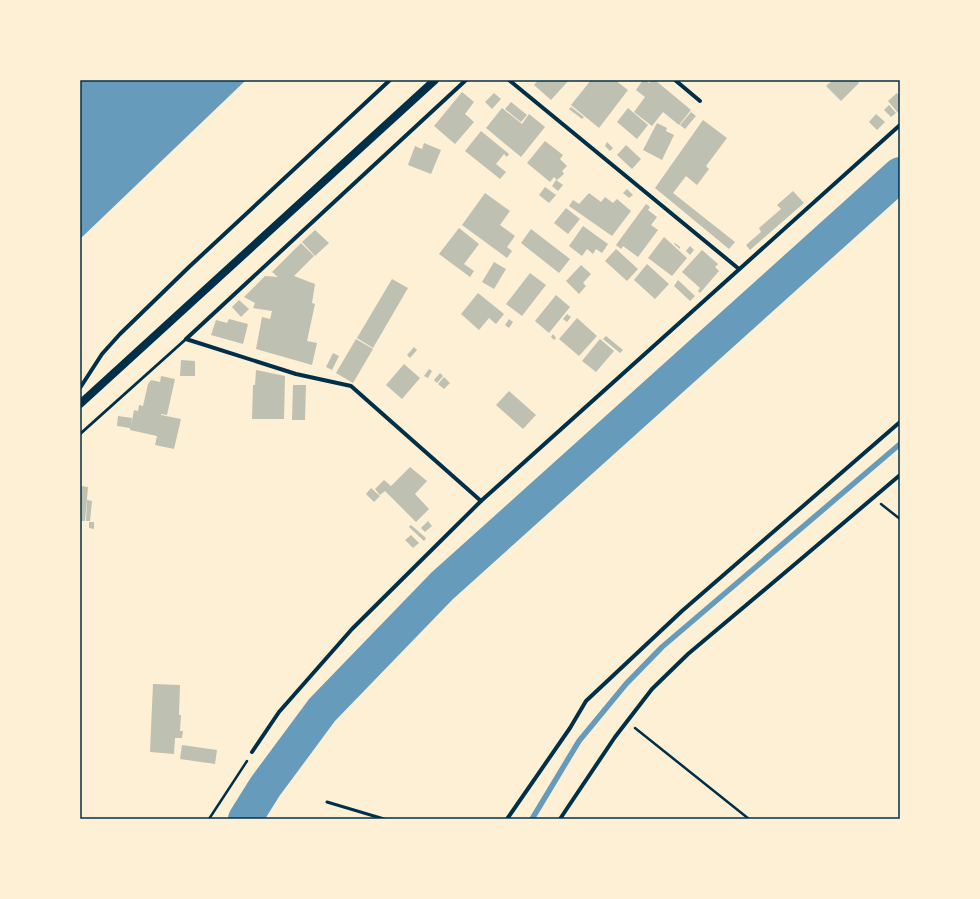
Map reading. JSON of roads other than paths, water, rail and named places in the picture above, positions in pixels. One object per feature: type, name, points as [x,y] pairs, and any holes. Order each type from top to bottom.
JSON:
[{"type":"main road","points":[[80,404],[435,80]]},
{"type":"street","points":[[80,388],[102,354],[120,334],[189,267],[390,80]]},
{"type":"street","points":[[466,80],[186,339],[296,374],[351,386],[481,501]]},
{"type":"street","points":[[509,80],[740,269]]},
{"type":"street","points":[[675,80],[700,101]]},
{"type":"street","points":[[252,752],[279,712],[352,629],[481,501],[900,126]]},
{"type":"street","points":[[507,819],[570,728],[586,701],[682,611],[900,422]]},
{"type":"street","points":[[560,819],[626,722],[652,689],[688,654],[900,475]]},
{"type":"lane","points":[[80,434],[186,339]]},
{"type":"lane","points":[[327,802],[384,819]]},
{"type":"water","points":[[80,80],[246,80],[80,239]]},
{"type":"waterway","points":[[245,819],[265,787],[322,710],[442,586],[900,174]]},
{"type":"waterway","points":[[532,819],[579,741],[626,684],[662,647],[900,444]]}]
